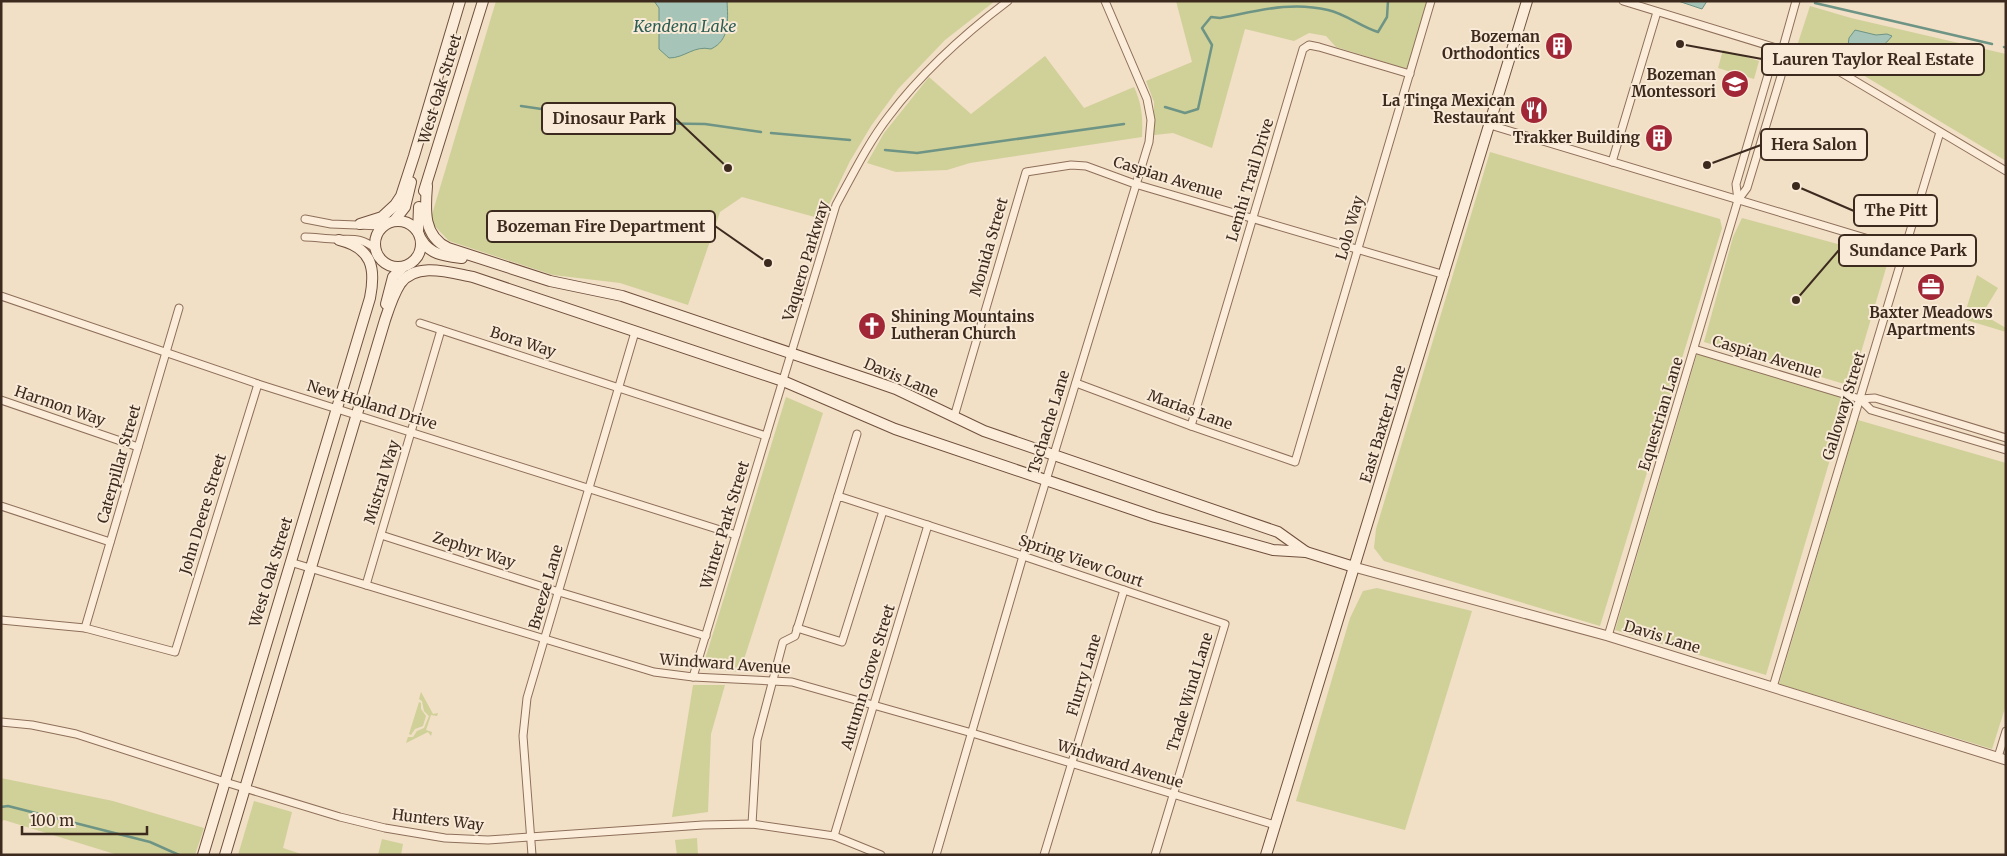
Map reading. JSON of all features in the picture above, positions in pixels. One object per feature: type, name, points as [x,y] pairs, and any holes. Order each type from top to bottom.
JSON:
[{"type":"main road","name":"West Oak Street","points":[[414,156],[460,1]]},
{"type":"main road","name":"West Oak Street","points":[[426,186],[483,1]]},
{"type":"main road","name":"East Baxter Lane","points":[[1266,855],[1445,275],[1527,1]]},
{"type":"main road","points":[[394,221],[405,206],[414,156]]},
{"type":"main road","points":[[360,224],[382,217],[395,205],[407,180],[414,156]]},
{"type":"main road","points":[[385,320],[386,303],[393,277],[419,253],[420,201],[426,186]]},
{"type":"main road","points":[[426,186],[425,218],[429,231],[444,247],[475,258]]},
{"type":"main road","points":[[370,298],[377,285],[379,275],[374,240],[382,226],[394,221],[406,222],[413,226],[429,250],[437,254],[475,258]]},
{"type":"main road","points":[[339,240],[360,247],[370,261],[373,283],[370,298]]},
{"type":"main road","points":[[376,252],[388,266],[406,266],[421,263],[450,268],[473,277]]},
{"type":"main road","name":"Davis Lane","points":[[475,258],[550,281],[622,296],[896,389],[984,431],[1278,532],[1306,552]]},
{"type":"main road","points":[[225,855],[385,320],[400,284],[414,274],[434,270],[473,277]]},
{"type":"main road","name":"Davis Lane","points":[[473,277],[783,381],[895,429],[1164,519],[1273,550],[1306,552],[1354,567]]},
{"type":"main road","name":"West Oak Street","points":[[203,855],[370,298]]},
{"type":"street","name":"Vaquero Parkway","points":[[783,381],[836,205],[859,163],[874,138],[915,84],[944,53],[972,28],[1008,1]]},
{"type":"street","name":"Tschache Lane","points":[[936,855],[1149,142],[1151,120],[1147,99],[1105,1]]},
{"type":"street","name":"Lolo Way","points":[[1295,462],[1431,1]]},
{"type":"street","points":[[1623,1],[1826,63],[2006,171]]},
{"type":"street","name":"Equestrian Lane","points":[[1608,636],[1738,200],[1747,188],[1781,76],[1782,51],[1796,1]]},
{"type":"street","points":[[1612,162],[1657,12]]},
{"type":"street","name":"Lemhi Trail Drive","points":[[1191,426],[1303,49],[1310,45],[1319,47],[1410,74]]},
{"type":"street","name":"Equestrian Lane","points":[[1738,200],[1736,184],[1738,175],[1770,68],[1782,51]]},
{"type":"street","points":[[1490,125],[1905,250]]},
{"type":"street","name":"Galloway Street","points":[[1773,687],[1940,132]]},
{"type":"street","name":"Caspian Avenue","points":[[1026,172],[1072,165],[1086,166],[1135,184],[1445,275]]},
{"type":"street","name":"Monida Street","points":[[954,417],[1026,172]]},
{"type":"street","points":[[305,219],[331,224],[382,226]]},
{"type":"street","points":[[305,237],[362,240],[376,252]]},
{"type":"street","name":"New Holland Drive","points":[[1,296],[258,384],[736,534]]},
{"type":"street","name":"Caterpillar Street","points":[[85,628],[179,308]]},
{"type":"street","name":"Bora Way","points":[[420,322],[766,436]]},
{"type":"street","name":"Mistral Way","points":[[366,585],[441,330]]},
{"type":"street","name":"Breeze Lane","points":[[532,855],[523,736],[527,698],[635,332]]},
{"type":"street","name":"Caspian Avenue","points":[[1694,349],[1860,399],[1875,398],[2006,438]]},
{"type":"street","name":"Winter Park Street","points":[[693,677],[783,381]]},
{"type":"street","name":"Marias Lane","points":[[1076,383],[1295,462]]},
{"type":"street","name":"John Deere Street","points":[[85,628],[175,652],[258,384]]},
{"type":"street","name":"Caspian Avenue","points":[[1860,399],[1871,410],[2006,450]]},
{"type":"street","name":"Harmon Way","points":[[1,400],[138,447]]},
{"type":"street","points":[[752,824],[757,740],[783,642],[795,636],[798,628],[857,434]]},
{"type":"street","name":"Spring View Court","points":[[838,496],[1225,624]]},
{"type":"street","points":[[1,506],[110,542]]},
{"type":"street","points":[[798,628],[842,642],[883,511]]},
{"type":"street","name":"Autumn Grove Street","points":[[834,836],[928,525]]},
{"type":"street","name":"Zephyr Way","points":[[381,535],[559,592],[706,636]]},
{"type":"street","name":"Windward Avenue","points":[[290,562],[654,672],[693,677],[792,682],[972,733],[1275,825]]},
{"type":"street","name":"Davis Lane","points":[[1354,567],[1608,636],[2002,759]]},
{"type":"street","name":"Flurry Lane","points":[[1044,855],[1124,590]]},
{"type":"street","points":[[1,620],[85,628]]},
{"type":"street","name":"Trade Wind Lane","points":[[1155,855],[1225,624]]},
{"type":"street","name":"Hunters Way","points":[[1,722],[32,725],[76,734],[340,817],[385,828],[445,838],[488,840],[703,825],[752,824],[834,836],[881,855]]},
{"type":"street","points":[[2002,759],[2006,731]]},
{"type":"green space","points":[[496,1],[995,1],[945,40],[898,89],[871,126],[850,161],[822,219],[742,197],[720,212],[688,305],[620,283],[553,275],[449,241],[430,221]]},
{"type":"green space","points":[[1176,1],[1427,1],[1407,69],[1336,47],[1326,36],[1309,33],[1294,41],[1245,29],[1212,148],[1173,133],[1154,135],[1154,102],[1146,81],[1192,62]]},
{"type":"green space","points":[[1810,6],[1851,18],[2006,54],[2006,161],[1833,57],[1797,46]]},
{"type":"green space","points":[[1723,50],[1759,61],[1754,79],[1718,68]]},
{"type":"green space","points":[[1045,56],[1084,108],[1134,87],[1141,111],[1142,137],[970,163],[947,170],[896,172],[867,163],[884,133],[929,77],[971,114]]},
{"type":"green space","points":[[1490,152],[1720,219],[1722,228],[1600,626],[1384,561],[1374,548],[1376,529]]},
{"type":"green space","points":[[1742,218],[1889,258],[1851,386],[1704,342],[1733,237]]},
{"type":"green space","points":[[1977,275],[1998,288],[1982,314],[2006,328],[2006,332],[1963,319]]},
{"type":"green space","points":[[1697,354],[1848,399],[1766,675],[1615,630]]},
{"type":"green space","points":[[786,397],[823,413],[740,672],[702,669]]},
{"type":"green space","points":[[1858,420],[2006,463],[2006,705],[1992,749],[1779,684]]},
{"type":"green space","points":[[1377,588],[1472,611],[1405,830],[1296,801],[1350,618],[1363,591]]},
{"type":"green space","points":[[693,685],[725,685],[711,734],[708,812],[672,817]]},
{"type":"green space","points":[[421,692],[433,714],[438,713],[437,716],[431,715],[426,730],[432,732],[431,736],[428,732],[406,743],[408,737],[413,737],[417,731],[424,728],[429,716],[424,711],[422,701],[419,699]]},
{"type":"green space","points":[[419,702],[426,716],[423,726],[415,729],[411,735],[409,734]]},
{"type":"green space","points":[[1,778],[113,801],[204,828],[195,855],[118,855],[4,820],[1,822]]},
{"type":"green space","points":[[254,801],[292,812],[283,848],[304,855],[238,855]]},
{"type":"green space","points":[[697,838],[698,855],[677,855],[675,840]]},
{"type":"green space","points":[[382,839],[403,844],[401,855],[378,855]]},
{"type":"water","name":"Kendena Lake","points":[[654,1],[727,1],[725,35],[711,49],[694,50],[669,58],[659,49],[659,8]]},
{"type":"water","points":[[1678,1],[1707,1],[1702,9]]},
{"type":"water","points":[[1855,30],[1876,35],[1887,34],[1892,36],[1877,49],[1868,50],[1848,46],[1849,38]]},
{"type":"waterway","points":[[1165,107],[1185,113],[1198,109],[1212,45],[1202,28],[1211,17],[1220,18],[1287,7],[1314,7],[1335,12],[1378,32],[1387,17],[1388,1]]},
{"type":"waterway","points":[[1815,3],[1992,44]]},
{"type":"waterway","points":[[521,106],[637,123],[705,124],[761,132]]},
{"type":"waterway","points":[[885,150],[917,153],[1124,124]]},
{"type":"waterway","points":[[771,133],[850,140]]},
{"type":"waterway","points":[[1,807],[8,806],[150,842],[179,855]]},
{"type":"place","name":"Lauren Taylor Real Estate","points":[[1680,44]]},
{"type":"place","name":"Bozeman Orthodontics","points":[[1559,46]]},
{"type":"place","name":"Bozeman Montessori","points":[[1735,84]]},
{"type":"place","name":"La Tinga Mexican Restaurant","points":[[1534,110]]},
{"type":"place","name":"Trakker Building","points":[[1659,138]]},
{"type":"place","name":"Hera Salon","points":[[1707,165]]},
{"type":"place","name":"Dinosaur Park","points":[[728,168]]},
{"type":"place","name":"The Pitt","points":[[1796,186]]},
{"type":"place","name":"Bozeman Fire Department","points":[[768,263]]},
{"type":"place","name":"Baxter Meadows Apartments","points":[[1931,287]]},
{"type":"place","name":"Sundance Park","points":[[1796,300]]},
{"type":"place","name":"Shining Mountains Lutheran Church","points":[[872,326]]}]
